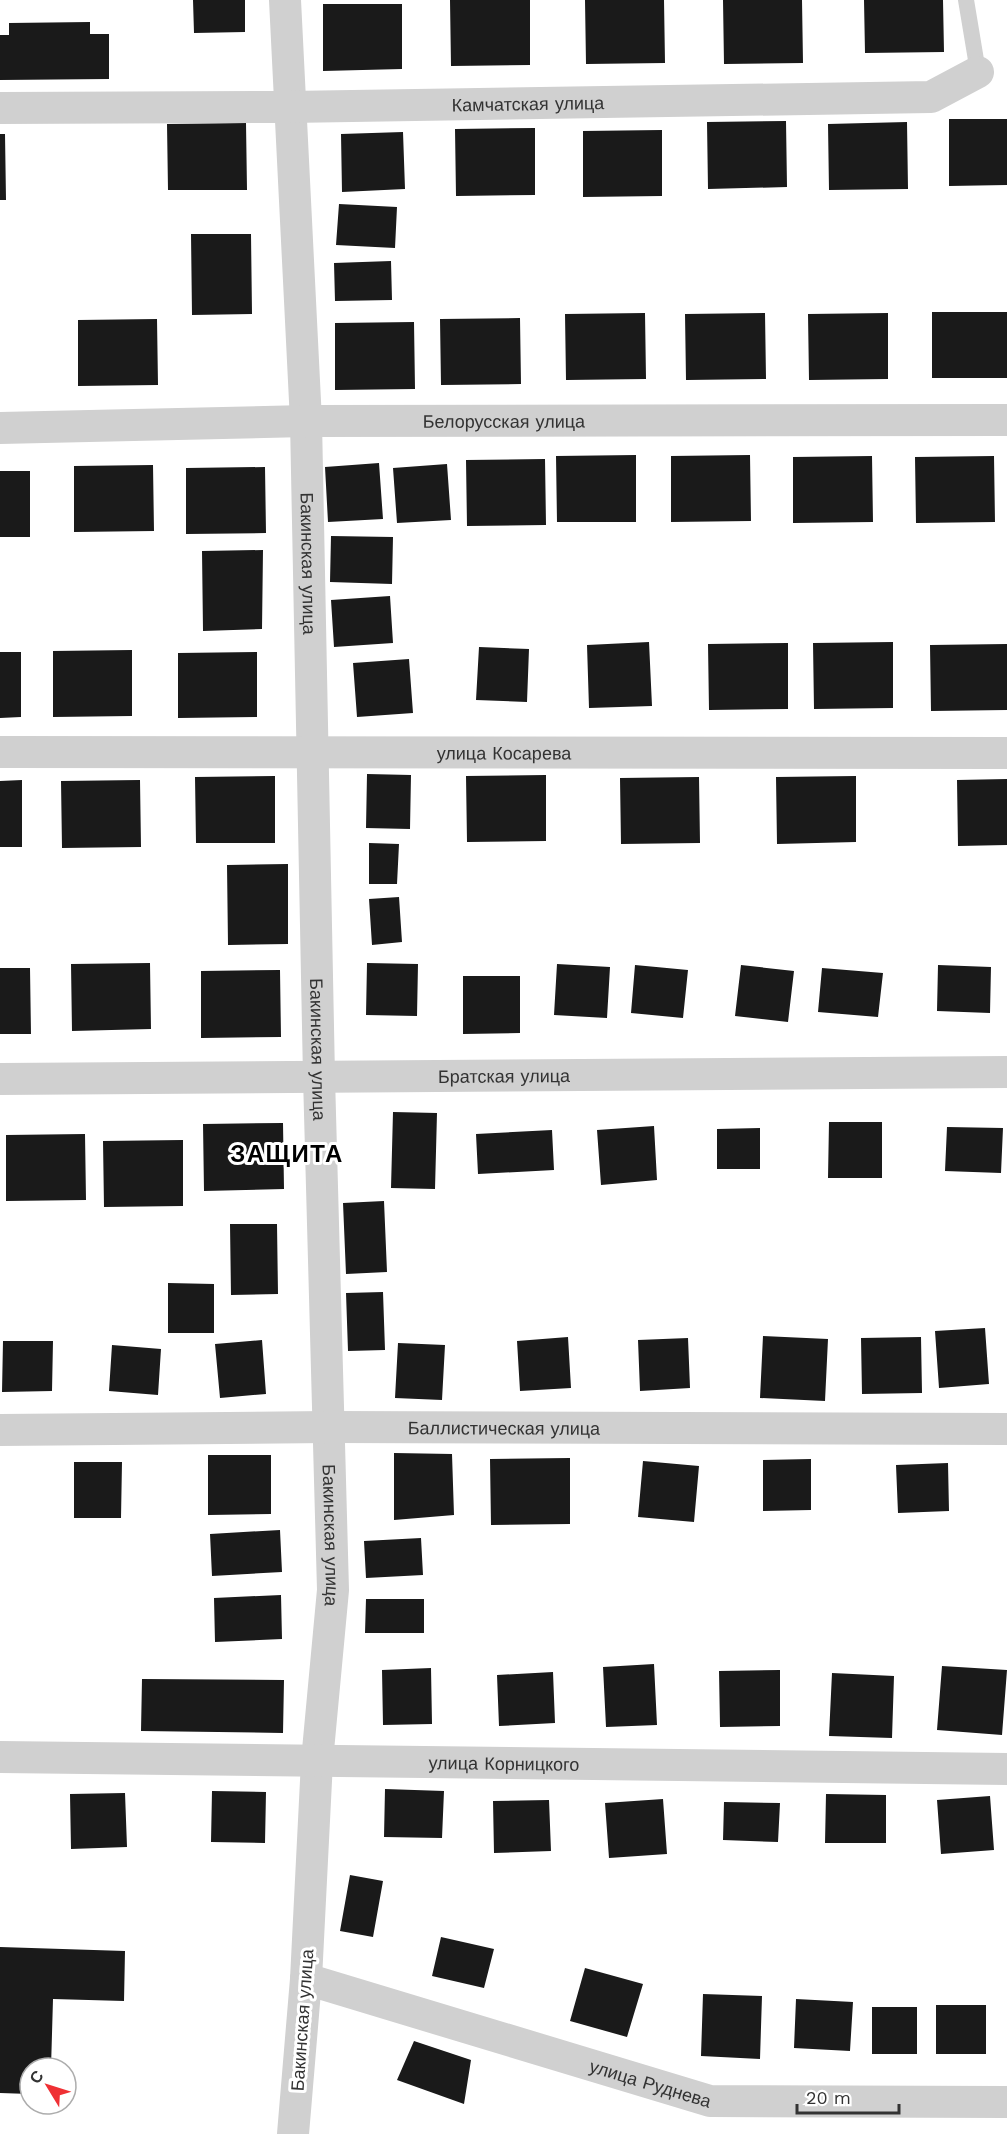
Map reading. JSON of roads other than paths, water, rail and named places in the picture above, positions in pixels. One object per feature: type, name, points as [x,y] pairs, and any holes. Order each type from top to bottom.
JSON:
[{"type":"street","name":"Бакинская улица","points":[[285,0],[306,421],[319,1077],[333,1590],[317,1761],[306,1979],[293,2134]]},
{"type":"street","name":"Камчатская улица","points":[[0,108],[289,107],[931,98],[978,72]]},
{"type":"street","name":"Белорусская улица","points":[[0,428],[306,421],[1007,420]]},
{"type":"street","name":"улица Косарева","points":[[0,752],[1007,753]]},
{"type":"street","name":"Братская улица","points":[[0,1079],[1007,1072]]},
{"type":"street","name":"Баллистическая улица","points":[[0,1430],[328,1427],[1007,1429]]},
{"type":"street","name":"улица Корницкого","points":[[0,1757],[1007,1769]]},
{"type":"street","name":"улица Руднева","points":[[306,1979],[710,2101],[1007,2102]]},
{"type":"lane","name":"Камчатская улица","points":[[966,0],[978,72]]},
{"type":"district","name":"ЗАЩИТА","points":[[287,1154]]}]
